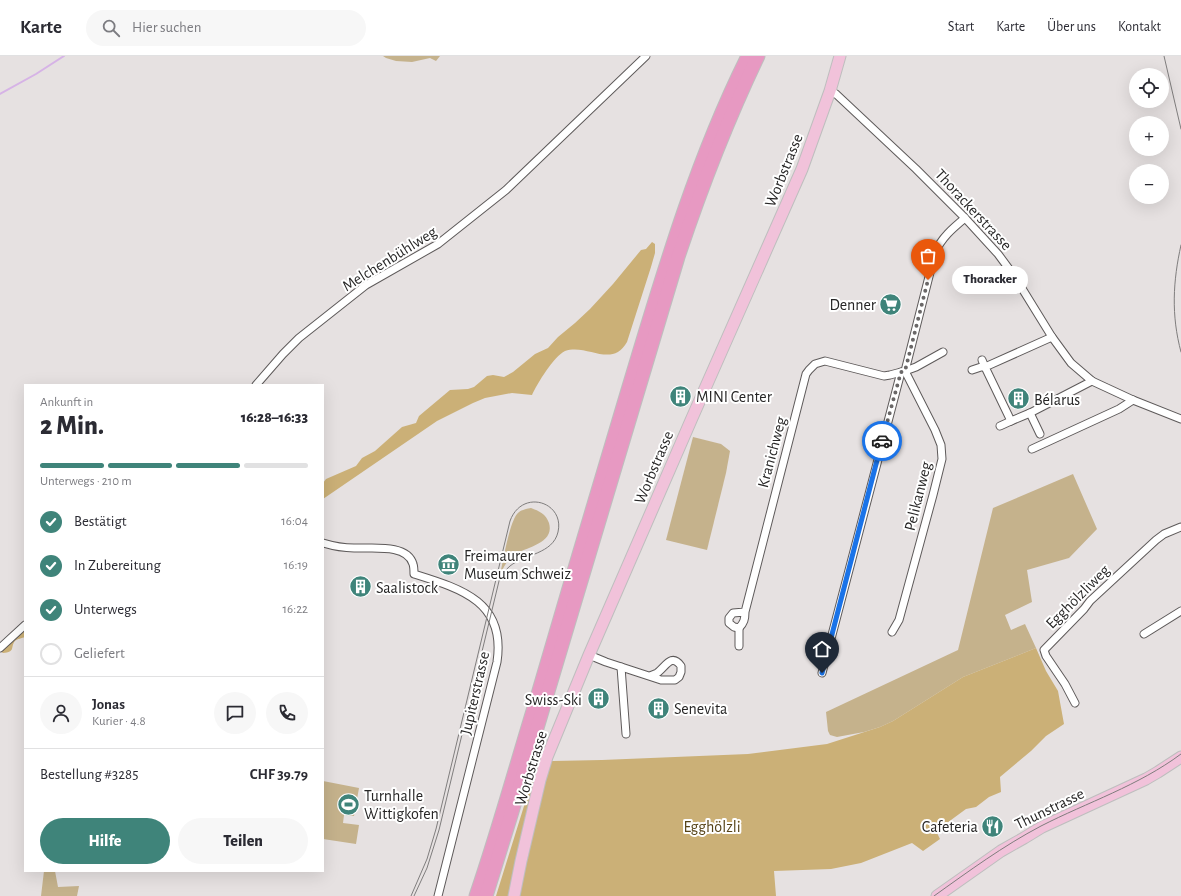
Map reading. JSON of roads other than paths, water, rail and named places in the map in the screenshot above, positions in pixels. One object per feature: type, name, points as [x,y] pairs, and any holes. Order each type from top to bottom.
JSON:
[{"type":"highway","points":[[476,896],[669,254],[708,146],[726,102],[748,56]]},
{"type":"highway","points":[[486,896],[678,257],[719,143],[758,56]]},
{"type":"main road","name":"Worbstrasse","points":[[514,896],[544,764],[589,655],[739,309],[799,175],[830,90],[840,56]]},
{"type":"main road","name":"Thunstrasse","points":[[937,896],[1017,841],[1042,827],[1146,779],[1181,757]]},
{"type":"street","name":"Melchenbühlweg","points":[[257,384],[299,338],[366,285],[438,244],[506,190],[646,56]]},
{"type":"street","name":"Thorackerstrasse","points":[[830,90],[916,169],[993,248],[1007,265],[1052,337],[1071,363],[1092,381],[1133,400],[1181,419]]},
{"type":"street","points":[[822,673],[936,253],[946,236],[965,218]]},
{"type":"street","points":[[972,370],[981,367],[984,363],[1052,337]]},
{"type":"street","name":"Kranichweg","points":[[739,628],[744,624],[745,612],[805,378],[809,370],[815,364],[825,362],[884,376],[916,367],[943,352]]},
{"type":"street","points":[[984,363],[1011,421]]},
{"type":"street","name":"Pelikanweg","points":[[892,632],[899,620],[942,459],[941,445],[935,430],[903,371]]},
{"type":"street","points":[[1000,426],[1030,413],[1092,381]]},
{"type":"street","points":[[1032,450],[1119,409],[1133,400]]},
{"type":"street","points":[[1030,413],[1040,434]]},
{"type":"street","name":"Egghölzliweg","points":[[1075,703],[1065,684],[1046,656],[1044,650],[1090,601],[1150,545],[1164,534],[1181,526]]},
{"type":"street","name":"Jupiterstrasse","points":[[324,543],[340,547],[386,548],[400,552],[408,557],[412,562],[414,574],[453,587],[471,596],[480,603],[487,610],[496,628],[499,645],[497,662],[438,896]]},
{"type":"street","points":[[1144,634],[1181,611]]},
{"type":"street","points":[[739,646],[739,628],[734,627],[730,623],[729,618],[733,613],[745,612]]},
{"type":"street","points":[[0,648],[24,626]]},
{"type":"street","points":[[589,655],[650,676]]},
{"type":"street","points":[[621,667],[626,734]]},
{"type":"waterway","points":[[0,94],[64,56]]},
{"type":"tram line","points":[[1164,56],[1181,129]]},
{"type":"tram line","points":[[1181,245],[1176,272],[1174,298],[1174,311],[1181,352]]},
{"type":"tram line","points":[[411,896],[427,859],[436,829],[510,521],[516,511],[524,505],[532,502],[541,503],[549,507],[555,513],[558,522],[558,532],[550,545],[538,553],[510,566],[499,581],[439,830],[427,868],[414,896]]},
{"type":"tram line","points":[[934,896],[986,859],[1013,842],[1059,817],[1130,785],[1181,754]]},
{"type":"place","name":"Thoracker","points":[[928,280]]},
{"type":"place","name":"Denner","points":[[891,304]]},
{"type":"place","name":"MINI Center","points":[[680,396]]},
{"type":"place","name":"Bélarus","points":[[1019,399]]},
{"type":"place","name":"Freimaurer Museum Schweiz","points":[[449,564]]},
{"type":"place","name":"Saalistock","points":[[361,587]]},
{"type":"place","name":"Swiss-Ski","points":[[598,699]]},
{"type":"place","name":"Senevita","points":[[659,708]]},
{"type":"place","name":"Turnhalle Wittigkofen","points":[[349,804]]},
{"type":"place","name":"Cafeteria","points":[[993,826]]},
{"type":"park label","name":"Egghölzli","points":[[712,826]]}]
